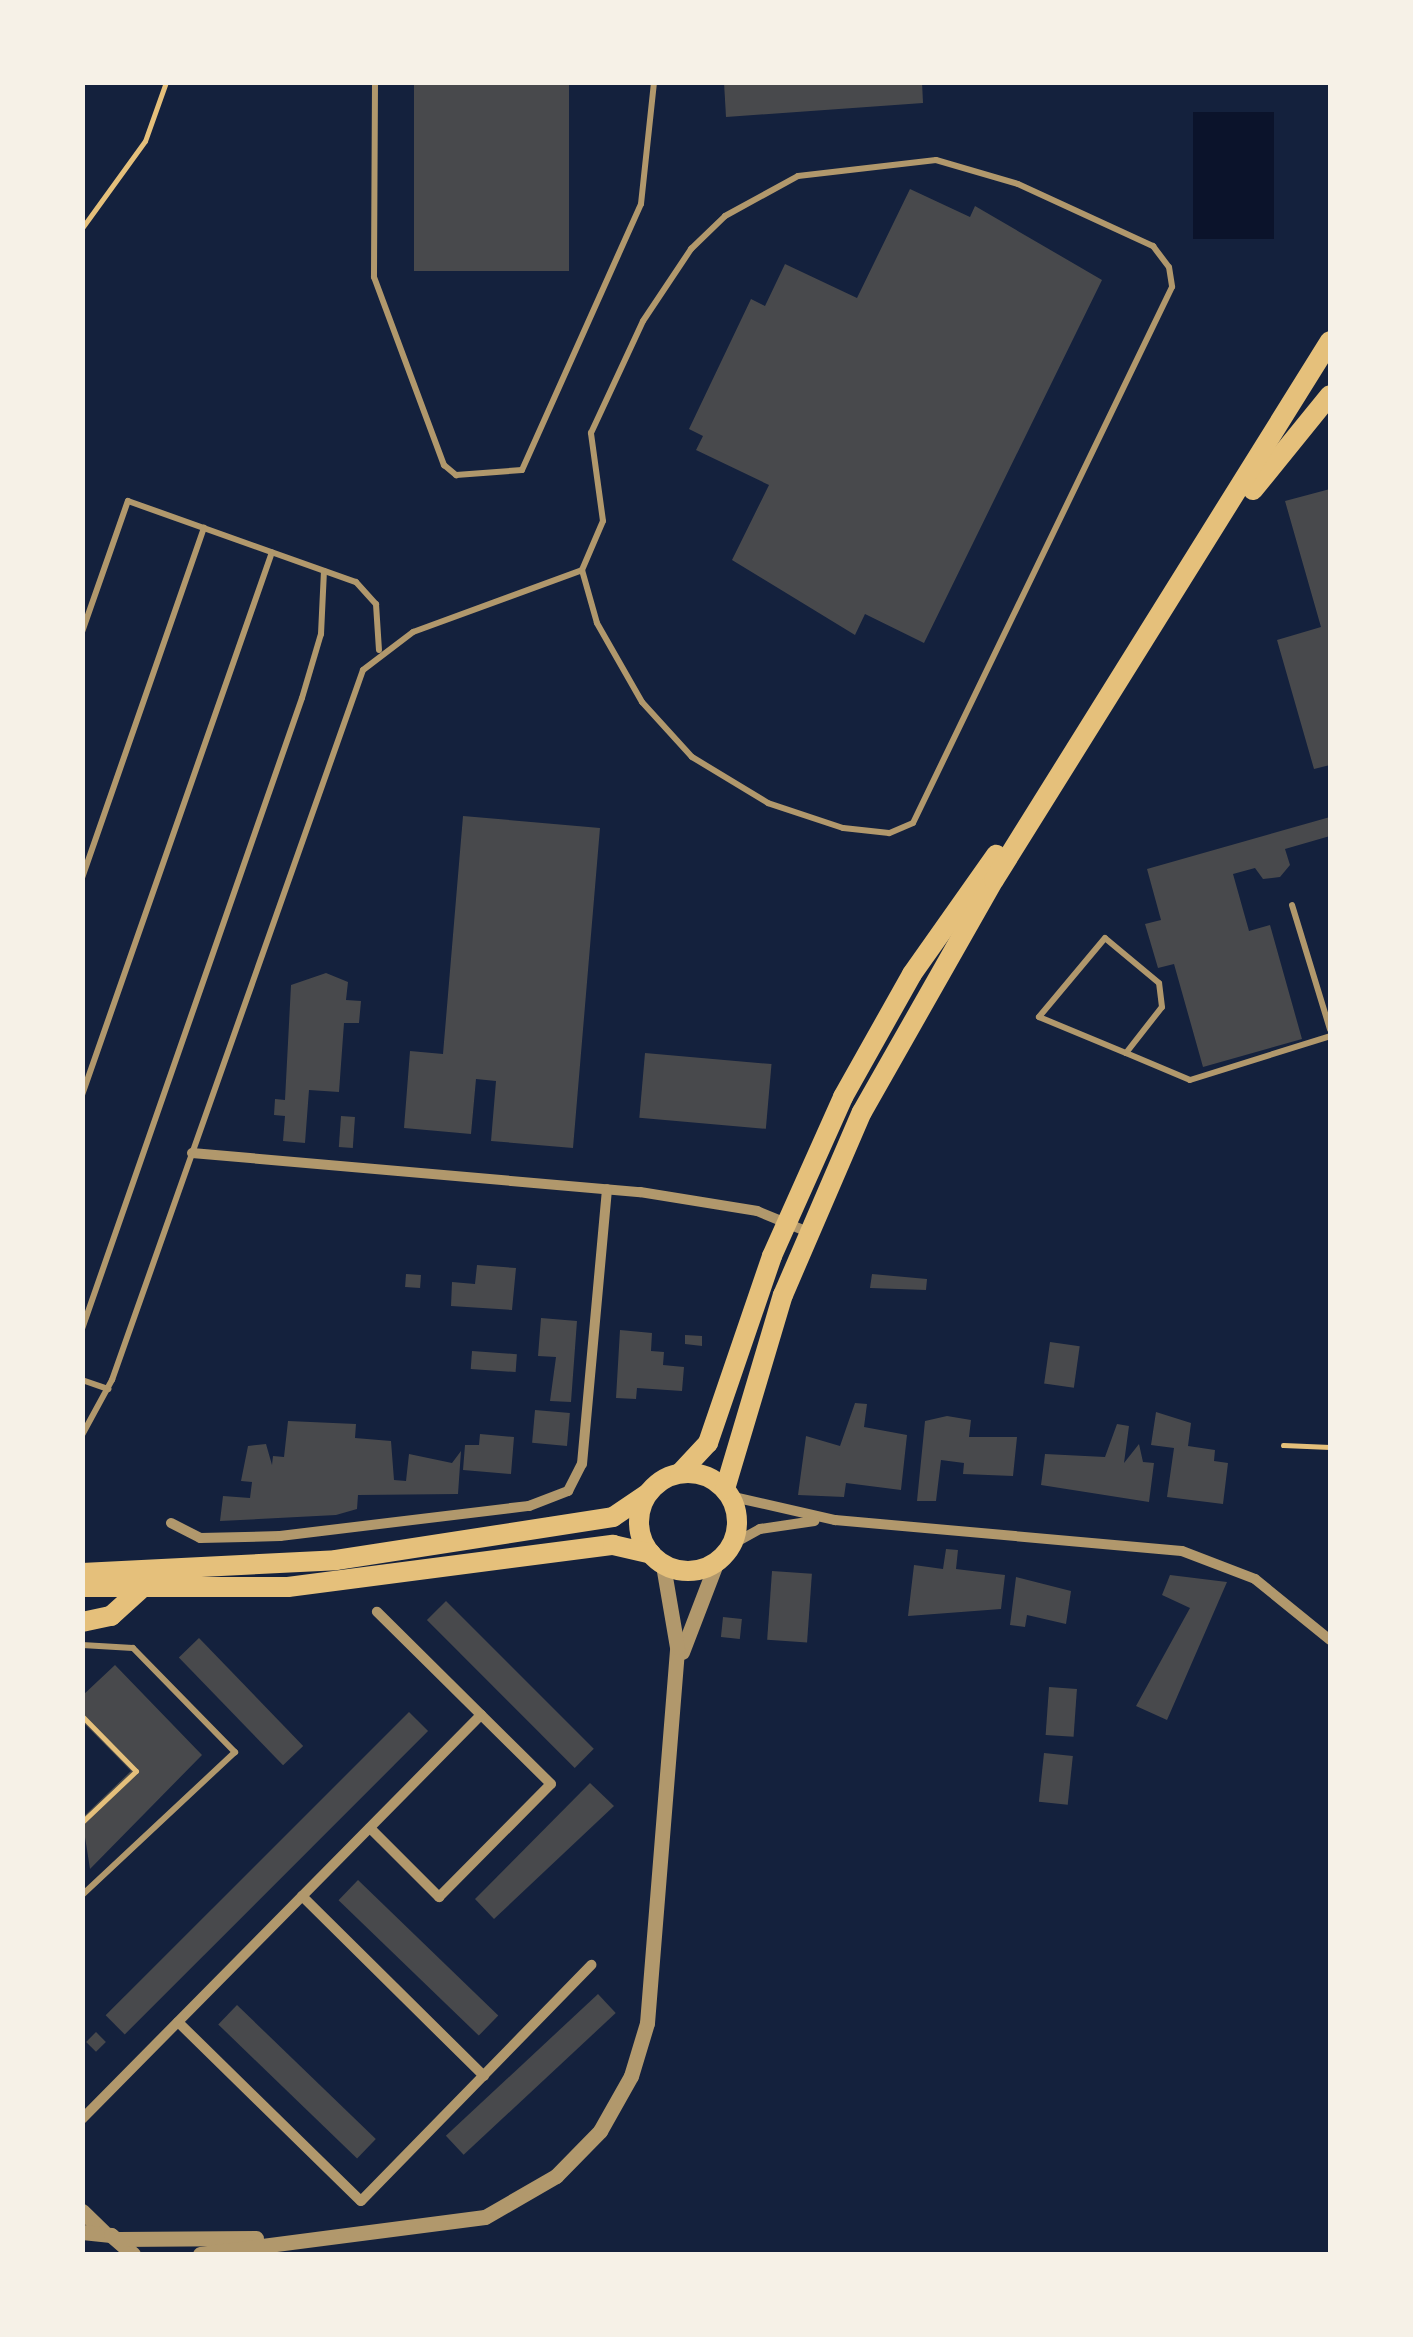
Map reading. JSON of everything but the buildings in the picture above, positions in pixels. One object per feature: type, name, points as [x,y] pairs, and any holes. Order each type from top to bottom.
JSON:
[{"type":"main road","points":[[82,1574],[354,1557],[613,1517],[680,1474],[708,1443],[786,1222],[912,974],[1069,757],[1226,522],[1330,342]]},
{"type":"main road","points":[[1226,522],[1330,395]]},
{"type":"main road","points":[[82,1587],[323,1585],[612,1545],[695,1571],[724,1554],[724,1469],[808,1232],[922,1002],[1069,757]]},
{"type":"main road","points":[[680,1474],[727,1493]]},
{"type":"main road","points":[[647,1494],[639,1525],[657,1560]]},
{"type":"main road","points":[[82,1622],[111,1616],[142,1588]]},
{"type":"street","points":[[192,1153],[606,1189],[786,1222],[808,1232]]},
{"type":"street","points":[[171,1523],[200,1538],[280,1536],[529,1506],[568,1491],[582,1464],[606,1189]]},
{"type":"street","points":[[727,1493],[836,1520],[1182,1551],[1255,1579],[1330,1640]]},
{"type":"street","points":[[674,1685],[700,1589],[724,1554],[760,1529],[836,1520]]},
{"type":"street","points":[[200,2254],[485,2217],[556,2176],[600,2131],[631,2076],[647,2022],[674,1685],[675,1597],[657,1560]]},
{"type":"street","points":[[370,1828],[439,1897],[551,1784],[377,1612]]},
{"type":"street","points":[[82,2119],[482,1715]]},
{"type":"street","points":[[302,1896],[484,2076]]},
{"type":"street","points":[[178,2022],[361,2201],[592,1965]]},
{"type":"street","points":[[82,2212],[133,2254]]},
{"type":"street","points":[[82,2232],[110,2236],[306,2239]]},
{"type":"lane","points":[[375,82],[374,278],[444,465],[456,475],[522,470],[641,204],[654,82]]},
{"type":"lane","points":[[82,1435],[108,1389],[363,670],[379,650],[582,570],[603,520],[591,433],[643,321],[725,216],[798,176],[936,160],[1035,191],[1153,246],[1169,267],[1172,288],[913,823],[890,833],[843,828],[768,803],[692,757],[642,702],[597,623],[582,570]]},
{"type":"lane","points":[[82,632],[128,501],[356,582],[376,604],[379,650]]},
{"type":"lane","points":[[82,878],[204,528]]},
{"type":"lane","points":[[82,1095],[272,552]]},
{"type":"lane","points":[[82,1329],[302,698],[321,634],[324,571]]},
{"type":"lane","points":[[1126,1053],[1162,1007],[1158,982],[1105,938],[1039,1017],[1190,1080],[1330,1033],[1292,905]]},
{"type":"lane","points":[[82,1380],[108,1389]]},
{"type":"lane","points":[[82,1645],[132,1648],[234,1752],[82,1895]]},
{"type":"path","points":[[82,228],[145,141],[166,82]]},
{"type":"path","points":[[1283,1446],[1330,1447]]},
{"type":"path","points":[[82,1716],[136,1771],[82,1822]]},
{"type":"water","points":[[1193,112],[1274,112],[1274,239],[1193,239]]}]
